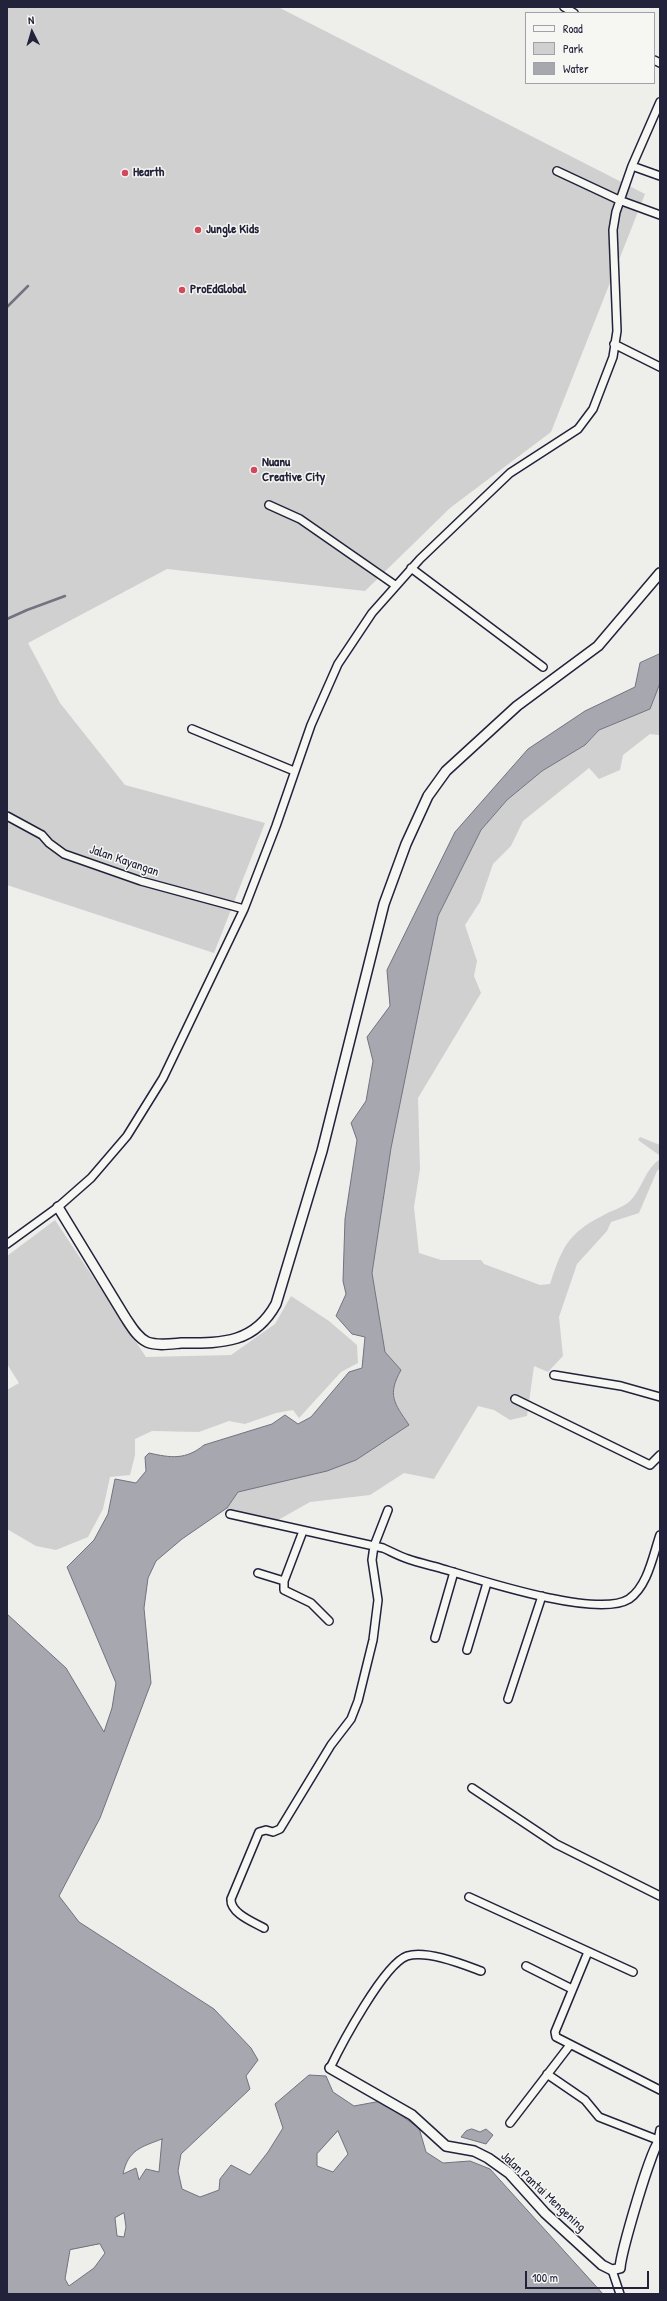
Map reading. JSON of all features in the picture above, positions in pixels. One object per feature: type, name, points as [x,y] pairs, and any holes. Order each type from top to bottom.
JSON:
[{"type":"street","points":[[7,1244],[58,1207],[91,1178],[114,1154],[140,1117],[163,1078],[195,1014],[244,908],[276,826],[311,725],[338,664],[372,613],[411,568],[510,473],[582,425],[593,409],[613,357],[617,331],[617,286],[614,230],[619,200],[660,102]]},
{"type":"street","points":[[632,166],[660,176]]},
{"type":"street","points":[[557,171],[619,200],[660,215]]},
{"type":"street","points":[[614,344],[660,367]]},
{"type":"street","points":[[269,505],[300,519],[395,585]]},
{"type":"street","points":[[411,568],[543,667]]},
{"type":"street","points":[[58,1207],[124,1317],[137,1334],[146,1342],[159,1344],[222,1342],[249,1334],[265,1322],[276,1304],[322,1151],[355,1022],[367,966],[384,904],[406,844],[428,796],[446,771],[516,706],[598,646],[660,573]]},
{"type":"street","points":[[192,729],[294,771]]},
{"type":"street","name":"Jalan Kayangan","points":[[7,816],[42,835],[49,843],[64,854],[141,881],[244,908]]},
{"type":"street","points":[[554,1375],[622,1386],[660,1398]]},
{"type":"street","points":[[515,1399],[650,1465],[660,1455]]},
{"type":"street","points":[[264,1928],[233,1909],[231,1899],[260,1832],[266,1830],[273,1832],[280,1829],[331,1745],[346,1728],[354,1713],[366,1674],[376,1617],[378,1597],[372,1560],[374,1546],[388,1510]]},
{"type":"street","points":[[230,1514],[374,1546],[412,1561],[488,1583],[542,1596],[592,1604],[619,1603],[630,1598],[639,1589],[647,1574],[660,1535]]},
{"type":"street","points":[[303,1531],[284,1581],[287,1593],[311,1603],[329,1621]]},
{"type":"street","points":[[436,1638],[454,1572]]},
{"type":"street","points":[[258,1573],[284,1581]]},
{"type":"street","points":[[467,1650],[488,1583]]},
{"type":"street","points":[[508,1700],[542,1596]]},
{"type":"street","points":[[472,1788],[556,1844],[660,1896]]},
{"type":"street","points":[[469,1897],[633,1972]]},
{"type":"street","points":[[588,1952],[555,2032],[557,2038],[660,2090]]},
{"type":"street","points":[[330,2068],[355,2019],[380,1984],[402,1958],[413,1955],[434,1957],[450,1960],[481,1971]]},
{"type":"street","points":[[526,1966],[572,1989]]},
{"type":"street","points":[[510,2123],[570,2045]]},
{"type":"street","name":"Jalan Pantai Mengening","points":[[330,2068],[412,2115],[446,2146],[474,2151],[488,2158],[509,2173],[545,2213],[602,2265],[612,2270]]},
{"type":"street","points":[[547,2074],[583,2098],[598,2116],[659,2140]]},
{"type":"street","points":[[620,2294],[612,2270],[620,2268],[649,2163],[659,2140],[660,2130]]},
{"type":"green space","name":"Nuanu Creative City","points":[[7,7],[278,7],[645,194],[551,432],[450,508],[365,591],[167,569],[28,643],[60,703],[125,785],[265,823],[214,953],[7,885]]},
{"type":"green space","points":[[660,683],[660,738],[659,735],[650,734],[623,755],[620,770],[599,779],[589,768],[523,821],[511,846],[493,864],[480,902],[465,925],[477,961],[474,976],[481,993],[418,1098],[420,1169],[414,1207],[419,1253],[441,1260],[481,1260],[484,1264],[540,1285],[550,1284],[562,1251],[573,1236],[590,1223],[629,1202],[637,1192],[650,1169],[659,1160],[659,1155],[638,1140],[640,1137],[660,1145],[660,1168],[657,1171],[639,1213],[611,1222],[607,1231],[577,1264],[559,1317],[563,1356],[548,1372],[534,1366],[527,1416],[510,1420],[494,1410],[478,1406],[434,1479],[404,1473],[370,1495],[310,1502],[264,1528],[227,1518],[227,1508],[238,1492],[356,1460],[409,1425],[399,1411],[394,1399],[394,1386],[401,1370],[385,1352],[372,1273],[391,1148],[438,916],[481,830],[507,800],[542,771],[585,745],[599,730],[650,709]]},
{"type":"green space","points":[[55,1220],[146,1357],[231,1355],[275,1324],[291,1296],[329,1321],[357,1345],[358,1363],[341,1372],[299,1418],[293,1410],[276,1413],[245,1424],[229,1421],[199,1432],[152,1431],[135,1439],[135,1455],[130,1475],[110,1477],[103,1509],[88,1537],[56,1550],[36,1546],[7,1529],[7,1390],[19,1383],[7,1364],[7,1256]]},
{"type":"water","points":[[660,654],[660,683],[650,709],[599,730],[585,745],[542,771],[507,800],[481,830],[438,916],[391,1148],[372,1273],[385,1352],[401,1370],[394,1386],[394,1399],[399,1411],[409,1425],[356,1460],[327,1471],[238,1492],[227,1508],[182,1539],[156,1561],[148,1578],[144,1608],[151,1683],[100,1818],[59,1896],[79,1922],[214,2009],[251,2048],[258,2060],[246,2076],[250,2089],[181,2154],[178,2171],[182,2189],[200,2197],[219,2190],[220,2179],[231,2165],[250,2175],[268,2152],[283,2128],[275,2104],[309,2075],[326,2076],[333,2092],[354,2106],[381,2101],[419,2128],[426,2152],[443,2163],[470,2161],[490,2169],[603,2294],[7,2294],[7,1614],[66,1668],[104,1732],[112,1708],[116,1683],[67,1567],[94,1540],[108,1514],[115,1479],[136,1483],[146,1471],[145,1457],[149,1453],[171,1457],[184,1455],[197,1450],[204,1445],[272,1424],[285,1415],[298,1424],[311,1417],[349,1372],[362,1368],[365,1337],[352,1334],[336,1316],[346,1294],[343,1281],[345,1219],[357,1140],[351,1123],[366,1101],[373,1061],[367,1037],[390,1006],[387,970],[455,832],[528,749],[585,711],[635,687],[640,663]],"holes":[[[338,2131],[348,2154],[333,2172],[317,2166],[317,2154]],[[162,2139],[159,2172],[146,2169],[139,2180],[136,2168],[123,2174],[125,2166],[132,2154],[142,2147]],[[124,2213],[126,2227],[124,2237],[117,2236],[115,2218]],[[100,2244],[105,2253],[94,2268],[69,2286],[65,2279],[70,2250]]]},
{"type":"water","points":[[472,2129],[480,2132],[486,2129],[493,2135],[486,2144],[461,2137],[466,2131]]},
{"type":"waterway","points":[[7,307],[28,286]]},
{"type":"waterway","points":[[7,619],[65,596]]},
{"type":"place","name":"Hearth","points":[[125,173]]},
{"type":"place","name":"Jungle Kids","points":[[198,230]]},
{"type":"place","name":"ProEdGlobal","points":[[182,290]]},
{"type":"place","name":"Nuanu Creative City","points":[[254,470]]}]
